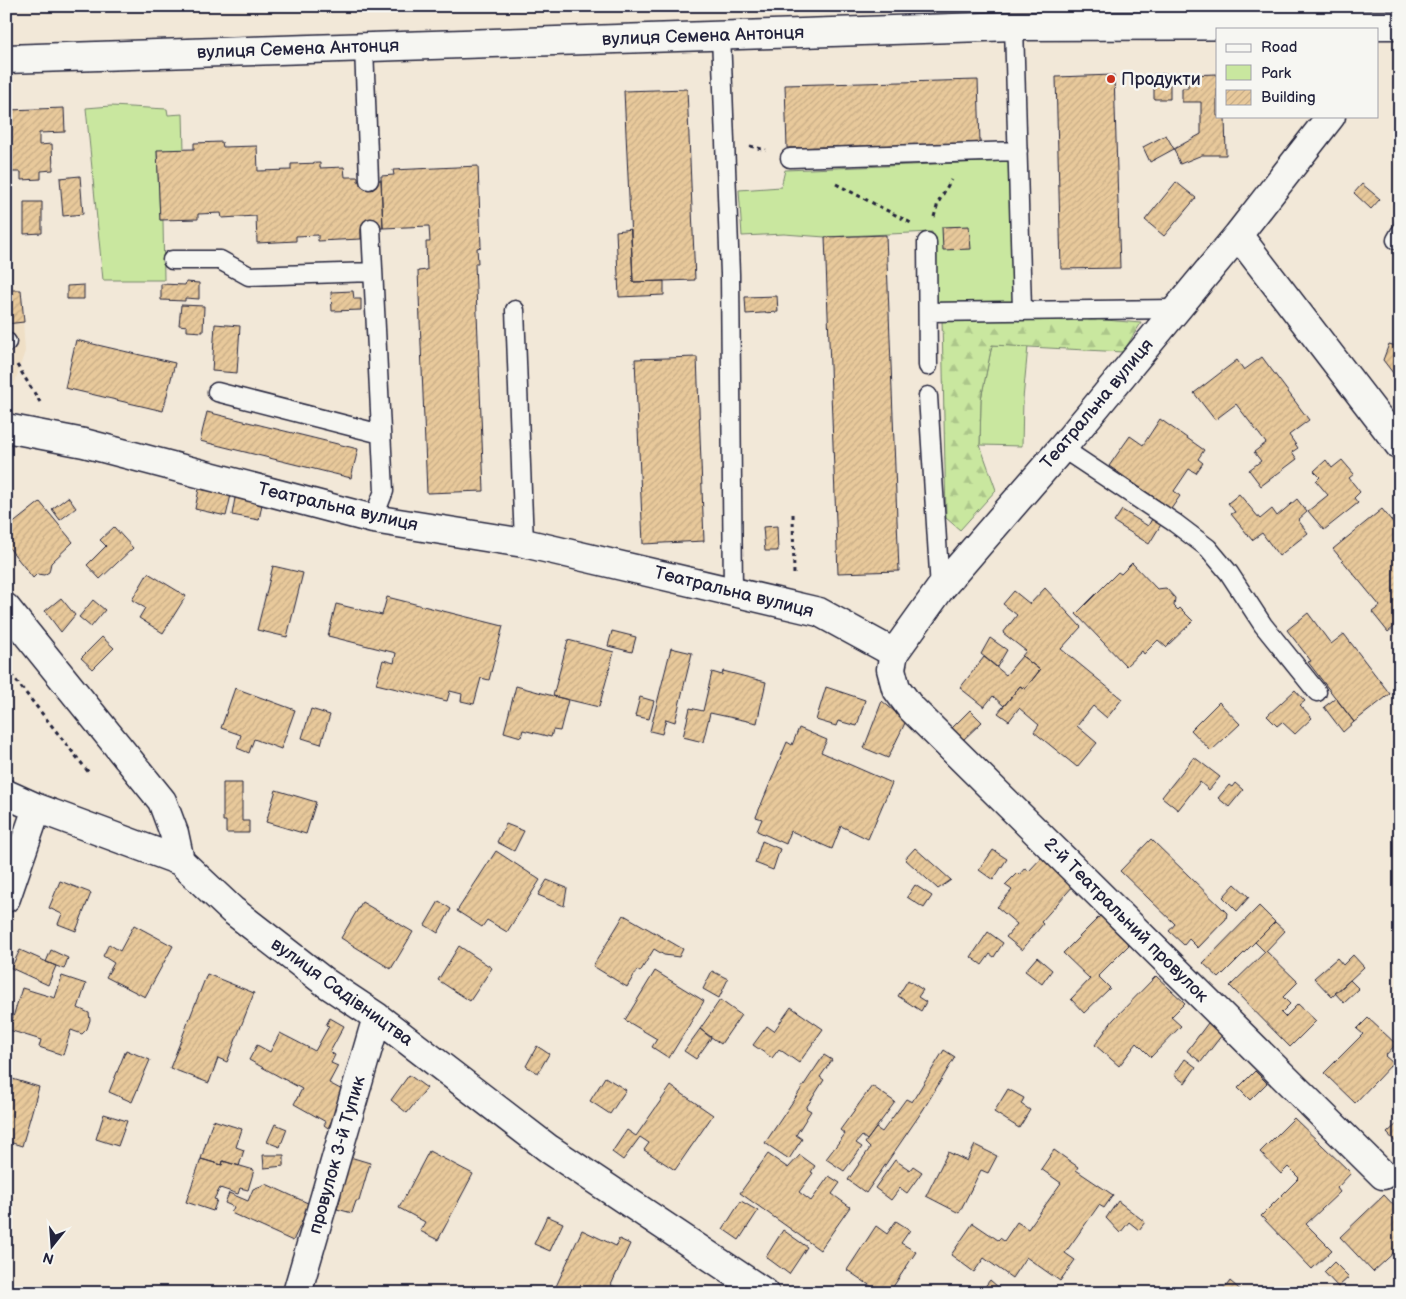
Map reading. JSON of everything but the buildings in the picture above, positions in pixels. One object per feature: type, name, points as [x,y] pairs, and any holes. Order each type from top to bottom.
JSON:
[{"type":"street","name":"вулиця Семена Антонця","points":[[6,59],[1014,26],[1384,26]]},
{"type":"street","name":"Театральна вулиця","points":[[6,428],[84,443],[374,519],[524,543],[733,590],[819,612],[894,654],[940,589],[1062,448],[1238,235],[1329,118]]},
{"type":"street","points":[[1238,235],[1400,446]]},
{"type":"street","points":[[6,608],[162,802],[174,833],[180,861]]},
{"type":"street","name":"2-й Театральний провулок","points":[[894,654],[891,670],[896,688],[910,707],[1383,1175]]},
{"type":"street","points":[[6,794],[37,808],[180,861]]},
{"type":"street","points":[[6,898],[37,808]]},
{"type":"street","name":"вулиця Садівництва","points":[[180,861],[232,910],[326,983],[377,1017],[549,1149],[765,1293]]},
{"type":"street","name":"провулок 3-й Тупик","points":[[297,1293],[377,1017]]},
{"type":"lane","points":[[1014,26],[1022,310]]},
{"type":"lane","points":[[722,35],[730,274],[733,590]]},
{"type":"lane","points":[[364,47],[369,180]]},
{"type":"lane","points":[[790,158],[1018,151]]},
{"type":"lane","points":[[370,228],[384,491],[374,519]]},
{"type":"lane","points":[[927,242],[930,312],[928,366]]},
{"type":"lane","points":[[172,260],[220,260],[249,276],[372,272]]},
{"type":"lane","points":[[930,312],[1176,309]]},
{"type":"lane","points":[[515,310],[524,543]]},
{"type":"lane","points":[[217,392],[381,434]]},
{"type":"lane","points":[[928,396],[940,589]]},
{"type":"lane","points":[[1062,448],[1175,523],[1208,548],[1228,573],[1263,624],[1317,692]]},
{"type":"path","points":[[927,242],[938,203],[966,152]]},
{"type":"path","points":[[7,342],[18,368],[44,408]]},
{"type":"path","points":[[793,514],[795,606]]},
{"type":"path","points":[[6,668],[90,774]]},
{"type":"shaded area","points":[[6,285],[21,290],[25,351],[9,400],[6,400]]},
{"type":"green space","points":[[111,106],[167,109],[168,115],[183,114],[184,150],[157,151],[160,220],[163,220],[164,280],[103,280],[86,108]]},
{"type":"green space","points":[[1010,161],[1016,302],[936,306],[935,252],[932,232],[825,237],[784,234],[742,236],[739,190],[781,187],[785,170]]},
{"type":"green space","points":[[1058,316],[1141,323],[1123,352],[992,345],[981,399],[980,445],[996,490],[960,530],[946,518],[942,319]]},
{"type":"green space","points":[[992,345],[1028,346],[1023,399],[1022,446],[980,445],[981,399]]},
{"type":"place","name":"Продукти","points":[[1111,79]]}]
